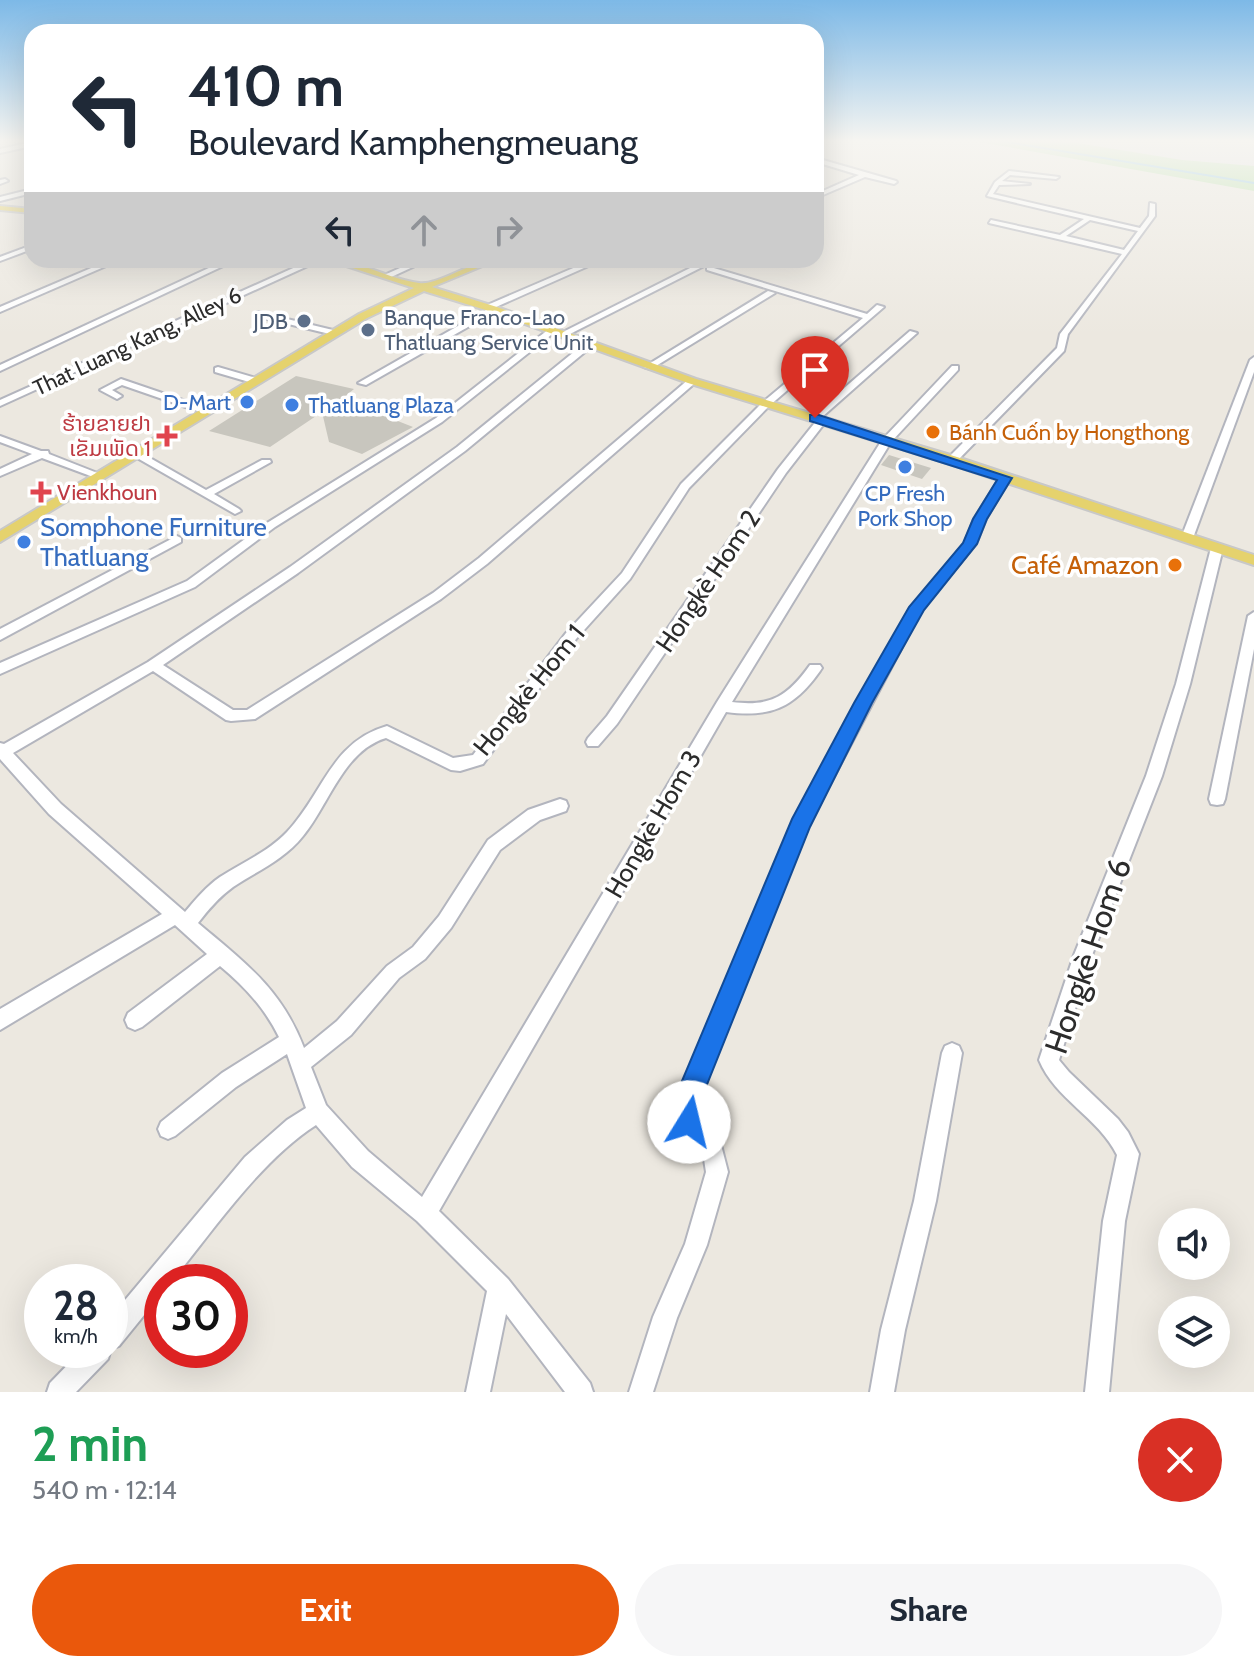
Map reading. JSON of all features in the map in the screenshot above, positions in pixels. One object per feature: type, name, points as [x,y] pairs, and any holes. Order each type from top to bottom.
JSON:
[{"type":"main road","points":[[0,208],[24,210]]},
{"type":"main road","points":[[361,268],[490,309],[648,367],[952,460],[1254,560]]},
{"type":"main road","points":[[0,537],[334,333],[393,301],[472,268]]},
{"type":"main road","points":[[393,301],[451,296]]},
{"type":"street","points":[[1037,206],[1142,230]]},
{"type":"street","points":[[952,460],[1061,349],[1064,334],[1152,216],[1152,206]]},
{"type":"street","points":[[1061,237],[1089,218]]},
{"type":"street","points":[[991,222],[1126,253]]},
{"type":"street","points":[[0,259],[24,250]]},
{"type":"street","points":[[0,310],[97,268]]},
{"type":"street","points":[[0,368],[215,268]]},
{"type":"street","name":"That Luang Kang, Alley 6","points":[[0,403],[299,268]]},
{"type":"street","points":[[386,276],[405,268]]},
{"type":"street","points":[[363,383],[490,309],[580,268]]},
{"type":"street","points":[[0,669],[191,584],[271,525],[439,420],[557,333],[702,268]]},
{"type":"street","points":[[723,268],[869,317]]},
{"type":"street","points":[[648,367],[771,293]]},
{"type":"street","name":"Hongkè Hom 1","points":[[2,1015],[181,920],[229,881],[281,850],[300,829],[340,769],[369,738],[387,732],[451,764],[478,760],[571,636],[626,576],[685,486],[766,404],[880,307]]},
{"type":"street","points":[[258,314],[334,333]]},
{"type":"street","name":"Hongkè Hom 2","points":[[593,742],[612,720],[818,419],[913,333]]},
{"type":"street","points":[[581,1392],[500,1287],[425,1213],[360,1159],[318,1112],[291,1040],[267,998],[222,953],[55,809],[1,750],[153,665],[249,602],[418,482],[588,345]]},
{"type":"street","points":[[0,356],[22,357]]},
{"type":"street","points":[[1187,538],[1254,360]]},
{"type":"street","name":"Hongkè Hom 3","points":[[425,1213],[722,706],[887,440],[955,368]]},
{"type":"street","points":[[218,370],[256,381]]},
{"type":"street","points":[[153,665],[231,716],[250,715],[437,596],[483,561],[692,381]]},
{"type":"street","points":[[117,396],[105,390],[121,382],[206,411]]},
{"type":"street","points":[[0,439],[100,476]]},
{"type":"street","points":[[0,473],[44,453]]},
{"type":"street","points":[[136,453],[235,511]]},
{"type":"street","points":[[206,494],[266,462]]},
{"type":"street","points":[[641,1392],[665,1317],[696,1245],[717,1172],[713,1148],[686,1114],[687,1100],[702,1072],[753,936],[794,839],[844,738],[917,607],[970,544],[980,519],[1005,478]]},
{"type":"street","points":[[0,635],[177,540]]},
{"type":"street","name":"Hongkè Hom 6","points":[[1097,1392],[1114,1221],[1128,1154],[1115,1129],[1052,1071],[1049,1060],[1089,941],[1154,776],[1183,684],[1217,548]]},
{"type":"street","points":[[1217,799],[1254,616]]},
{"type":"street","points":[[722,706],[751,711],[777,704],[799,692],[815,668]]},
{"type":"street","points":[[301,1063],[344,1028],[393,972],[419,953],[445,922],[494,845],[534,815],[560,806]]},
{"type":"street","points":[[135,1020],[222,953]]},
{"type":"street","points":[[168,1129],[229,1080],[291,1040]]},
{"type":"street","points":[[882,1392],[893,1330],[925,1201],[952,1053]]},
{"type":"street","points":[[128,1315],[253,1165],[294,1127],[318,1112]]},
{"type":"street","points":[[478,1392],[500,1287]]},
{"type":"street","points":[[59,1392],[82,1368]]},
{"type":"building","name":"Thatluang Plaza","points":[[296,376],[354,389],[342,399],[413,427],[362,454],[329,442],[322,412],[270,447],[209,431]]},
{"type":"building","name":"CP Fresh Pork Shop","points":[[889,455],[931,468],[922,479],[881,465]]},
{"type":"place","name":"JDB","points":[[304,321]]},
{"type":"place","name":"Banque Franco-Lao Thatluang Service Unit","points":[[368,330]]},
{"type":"place","name":"D-Mart","points":[[247,402]]},
{"type":"place","name":"Thatluang Plaza","points":[[292,405]]},
{"type":"place","name":"Bánh Cuốn by Hongthong","points":[[933,432]]},
{"type":"place","name":"ຮ້າຍຂາຍຢາ ເຂັມເພັດ 1","points":[[167,436]]},
{"type":"place","name":"CP Fresh Pork Shop","points":[[905,467]]},
{"type":"place","name":"Vienkhoun","points":[[41,492]]},
{"type":"place","name":"Somphone Furniture Thatluang","points":[[24,542]]},
{"type":"place","name":"Café Amazon","points":[[1175,565]]},
{"type":"route","points":[[689,1122],[687,1100],[702,1072],[753,936],[800,825],[917,607],[970,544],[980,519],[1005,478],[815,418]]}]
